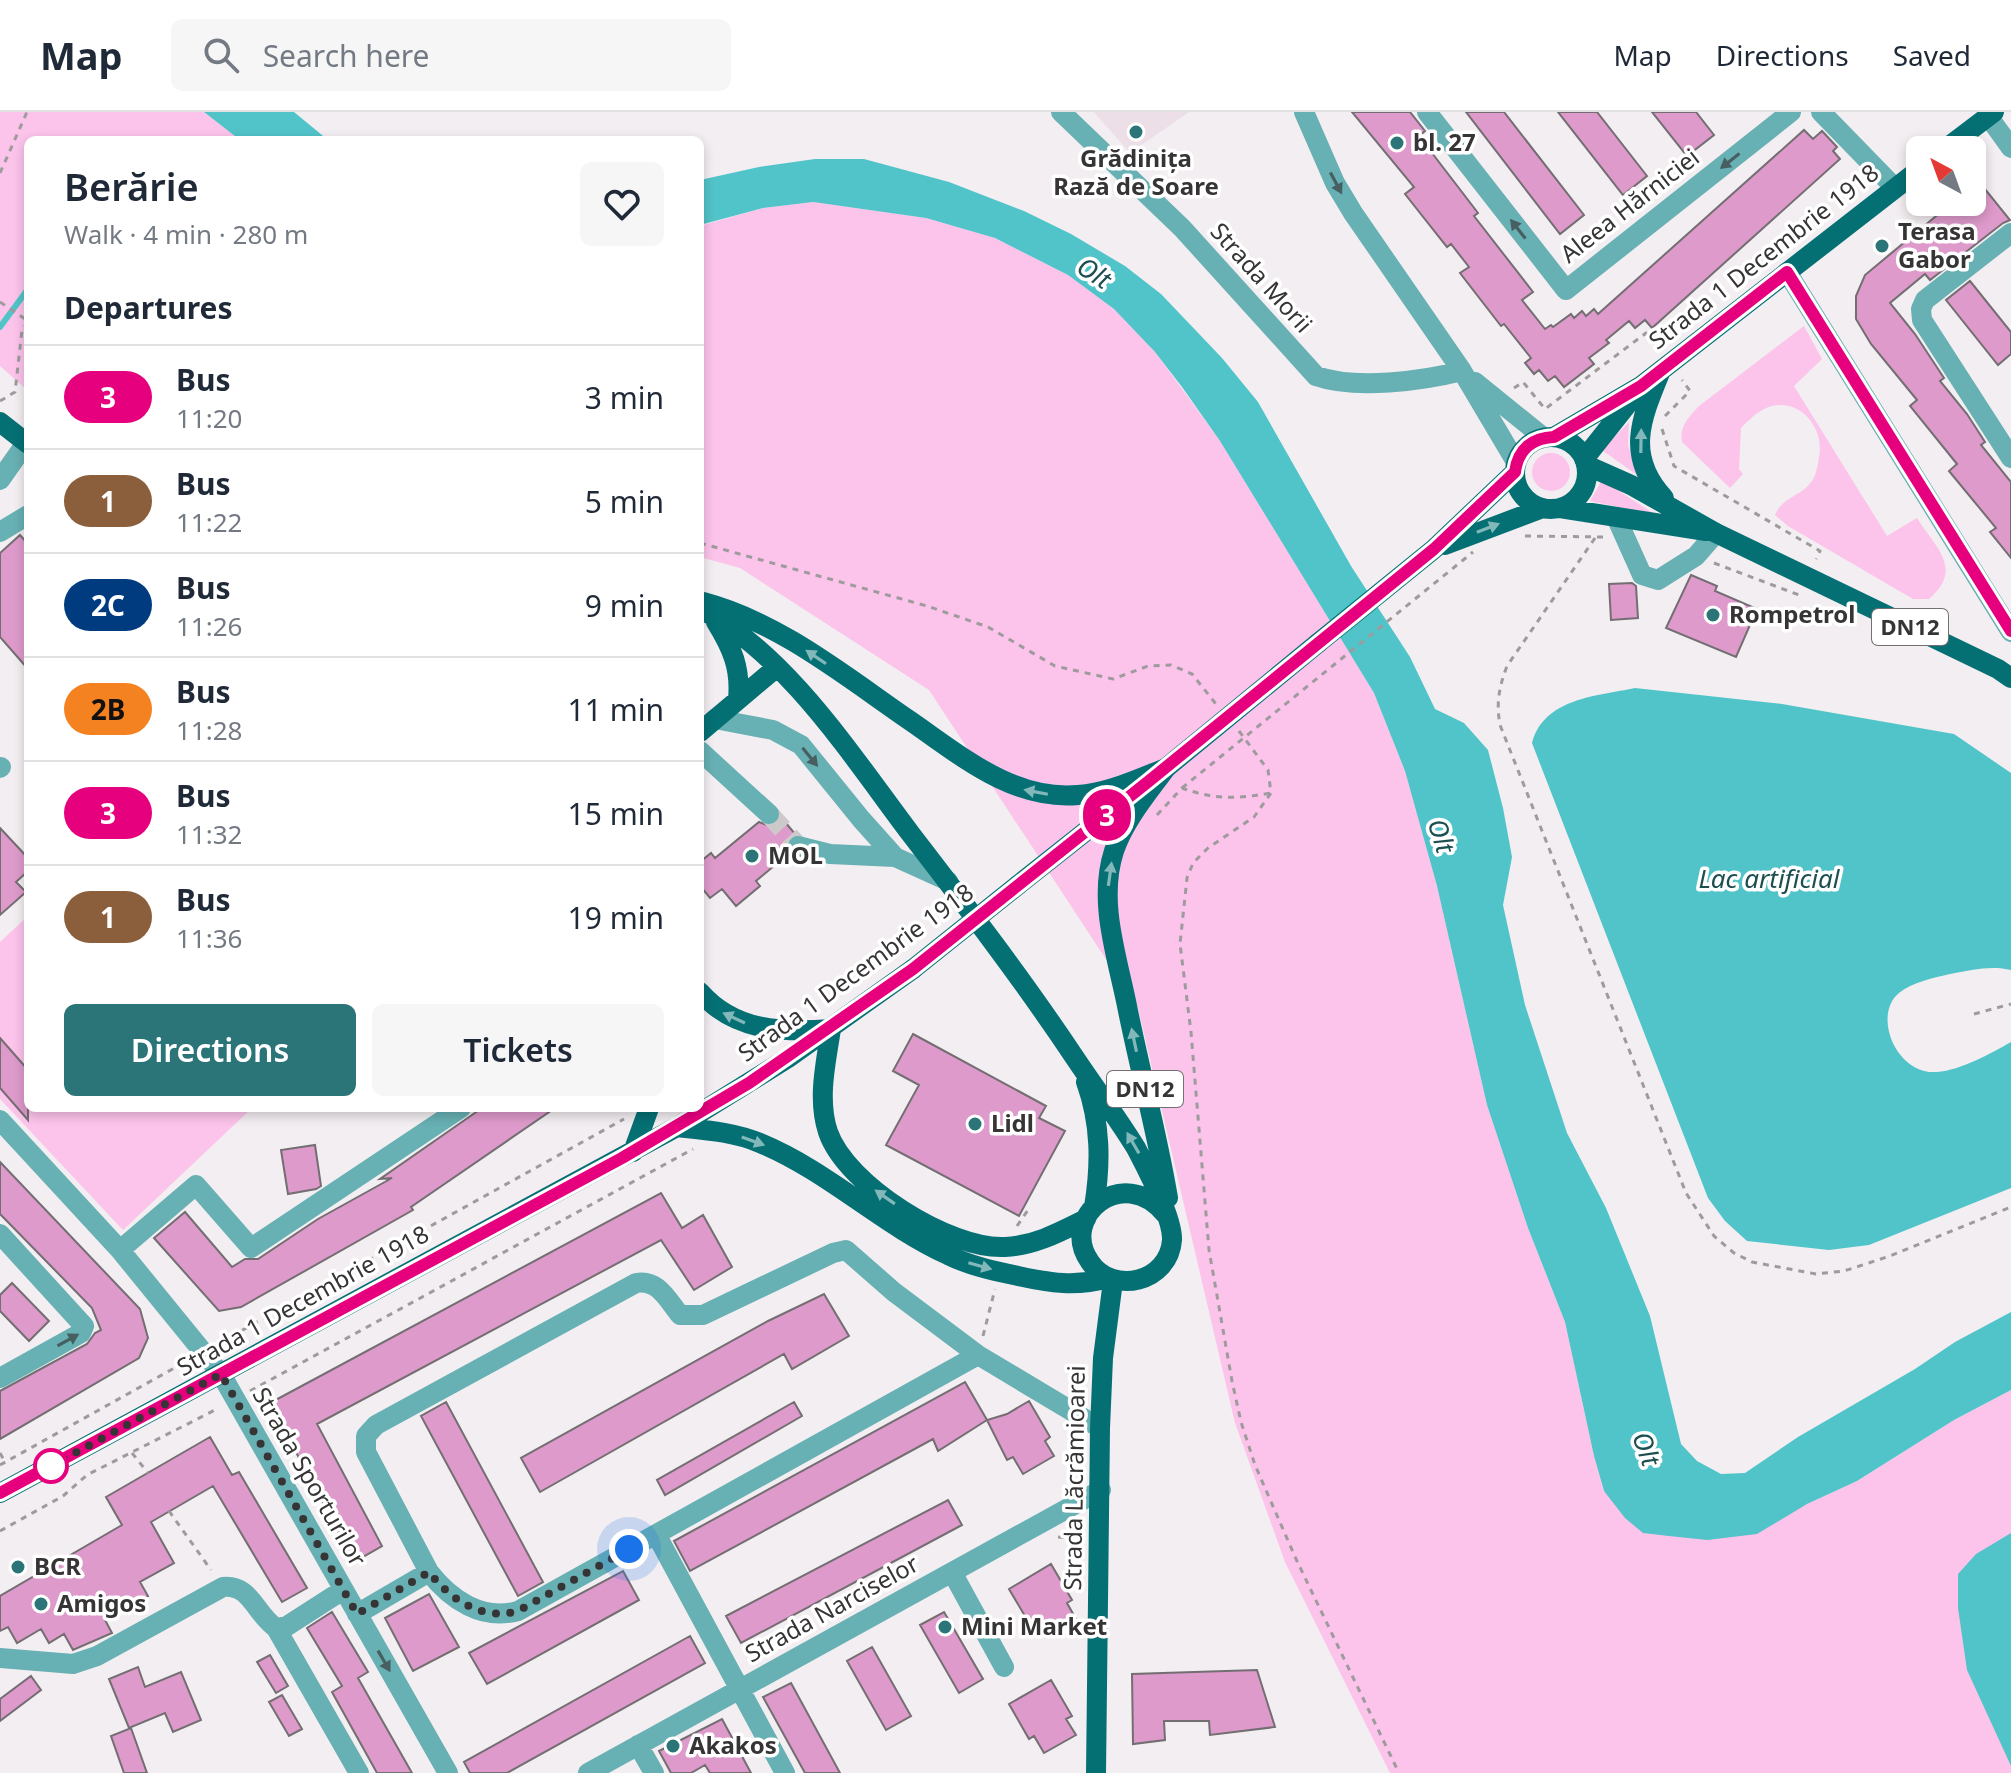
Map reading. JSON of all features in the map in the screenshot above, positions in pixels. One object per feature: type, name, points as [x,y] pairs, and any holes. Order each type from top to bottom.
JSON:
[{"type":"main road","points":[[1962,136],[1991,114]]},
{"type":"main road","name":"Strada 1 Decembrie 1918","points":[[1549,437],[1641,386],[1906,180]]},
{"type":"main road","name":"DN12","points":[[1666,366],[1644,412],[1639,440],[1642,467],[1652,486],[1672,507]]},
{"type":"main road","name":"Strada 1 Decembrie 1918","points":[[1585,462],[1641,386]]},
{"type":"main road","points":[[2,424],[24,442]]},
{"type":"main road","points":[[1549,437],[1527,446],[1516,467],[1517,484],[1522,495],[1531,503],[1551,508],[1578,496],[1587,476],[1585,462]]},
{"type":"main road","name":"DN12","points":[[1549,437],[1572,443],[1585,462],[1716,533],[2011,678]]},
{"type":"main road","name":"Strada 1 Decembrie 1918","points":[[704,1110],[831,1029],[913,969],[1434,549],[1516,467]]},
{"type":"main road","name":"Strada 1 Decembrie 1918","points":[[1434,549],[1551,508]]},
{"type":"main road","name":"DN12","points":[[1551,508],[1621,526],[1716,533]]},
{"type":"main road","points":[[704,608],[731,610],[778,632],[973,764],[1022,789],[1078,795],[1108,789],[1166,768]]},
{"type":"main road","points":[[704,608],[731,647],[738,664],[738,699]]},
{"type":"main road","name":"DN12","points":[[704,608],[777,667],[822,717],[1017,972],[1136,1148],[1168,1220]]},
{"type":"main road","points":[[708,725],[777,667]]},
{"type":"main road","name":"DN12","points":[[1166,768],[1131,819],[1114,851],[1107,901],[1128,1014],[1163,1165],[1168,1220]]},
{"type":"main road","points":[[677,1127],[723,1132],[760,1142],[938,1250],[964,1262],[999,1272],[1070,1285],[1111,1279],[1140,1280],[1162,1265],[1169,1253],[1172,1240],[1168,1220],[1156,1203],[1131,1192],[1117,1194],[1090,1213],[1038,1241],[1019,1246],[991,1247],[951,1236],[875,1190],[837,1152],[825,1123],[823,1085],[831,1029],[788,1031],[756,1027],[716,1009],[704,996]]},
{"type":"main road","name":"DN12","points":[[1074,1057],[1087,1086],[1099,1139],[1099,1172],[1090,1213]]},
{"type":"main road","points":[[633,1152],[641,1112]]},
{"type":"main road","name":"Strada 1 Decembrie 1918","points":[[0,1493],[633,1152],[702,1112]]},
{"type":"main road","points":[[1090,1213],[1082,1233],[1083,1247],[1097,1271],[1111,1279]]},
{"type":"main road","name":"Strada Lăcrămioarei","points":[[1096,1773],[1100,1428],[1111,1279]]},
{"type":"street","name":"Strada Morii","points":[[1061,112],[1182,228],[1316,376],[1347,383],[1404,380],[1462,371]]},
{"type":"street","points":[[1304,112],[1335,183],[1462,371],[1516,467]]},
{"type":"street","name":"Aleea Hărniciei","points":[[1427,112],[1566,290],[1791,112]]},
{"type":"street","points":[[1821,112],[1895,188]]},
{"type":"street","points":[[1991,114],[2011,148]]},
{"type":"street","points":[[2011,233],[1925,300],[1921,309],[1922,320],[2011,458]]},
{"type":"street","points":[[1787,272],[2011,632]]},
{"type":"street","points":[[1462,371],[1549,437]]},
{"type":"street","points":[[0,480],[24,448]]},
{"type":"street","points":[[0,532],[24,517]]},
{"type":"street","points":[[1621,526],[1642,575],[1658,580],[1696,556],[1716,533]]},
{"type":"street","points":[[708,725],[773,730],[801,745],[895,857]]},
{"type":"street","points":[[704,755],[769,814]]},
{"type":"street","points":[[798,846],[830,854],[895,857],[948,881]]},
{"type":"street","points":[[120,1250],[196,1185],[251,1248],[455,1112]]},
{"type":"street","name":"Strada Sporturilor","points":[[0,1120],[120,1250],[221,1374],[448,1773]]},
{"type":"street","points":[[0,1234],[84,1326],[81,1333],[0,1378]]},
{"type":"street","points":[[978,1355],[518,1611],[504,1615],[472,1609],[440,1586],[429,1572],[366,1452],[366,1436],[376,1425],[636,1283],[647,1281],[656,1285],[680,1315],[703,1315],[833,1253],[846,1250],[894,1292],[978,1355],[1100,1428]]},
{"type":"street","name":"Strada Narciselor","points":[[588,1773],[1101,1490]]},
{"type":"street","points":[[656,1534],[785,1773]]},
{"type":"street","points":[[357,1614],[429,1572]]},
{"type":"street","points":[[952,1572],[1004,1667]]},
{"type":"street","points":[[0,1658],[73,1664],[97,1656],[223,1587],[235,1586],[246,1593],[265,1621],[276,1628],[359,1773]]},
{"type":"street","points":[[276,1628],[287,1626],[343,1590]]},
{"type":"street","points":[[638,1745],[654,1773]]},
{"type":"path","points":[[0,173],[27,112]]},
{"type":"path","points":[[0,302],[24,319]]},
{"type":"path","points":[[0,401],[15,392],[24,327]]},
{"type":"path","points":[[1499,401],[1523,382],[1545,409],[1646,333],[1666,366],[1690,391],[1660,421],[1674,466],[1820,551],[1798,597],[1696,556]]},
{"type":"path","points":[[1514,536],[1595,538],[1621,526]]},
{"type":"path","points":[[1595,538],[1507,666],[1499,687],[1497,709],[1500,725],[1686,1193],[1698,1214],[1714,1236],[1734,1253],[1752,1262],[1816,1274],[1844,1271],[1890,1256],[2011,1207]]},
{"type":"path","points":[[704,544],[927,606],[988,627],[1055,666],[1113,679],[1148,666],[1171,665],[1192,674],[1219,707]]},
{"type":"path","points":[[1271,793],[1240,798],[1209,798],[1182,788],[1473,552]]},
{"type":"path","points":[[1238,730],[1268,770],[1271,793],[1254,817],[1208,848],[1193,863],[1187,878],[1180,944],[1191,1032],[1209,1250],[1222,1336],[1241,1422],[1255,1465],[1296,1559],[1399,1773]]},
{"type":"path","points":[[1974,1014],[2011,1004]]},
{"type":"path","points":[[0,1465],[641,1112]]},
{"type":"path","points":[[0,1531],[63,1496],[87,1475],[235,1400],[695,1147]]},
{"type":"path","points":[[978,1355],[999,1272]]},
{"type":"path","points":[[0,1453],[5,1462]]},
{"type":"path","points":[[132,1453],[148,1473]]},
{"type":"path","points":[[169,1511],[223,1587]]},
{"type":"shaded area","points":[[0,112],[204,112],[235,136],[24,136],[24,387],[0,366]]},
{"type":"shaded area","name":"Grădinița Rază de Soare","points":[[1094,112],[1189,112],[1130,153]]},
{"type":"shaded area","points":[[813,202],[926,218],[995,238],[1068,275],[1114,309],[1155,352],[1220,441],[1374,693],[1405,771],[1437,886],[1487,1105],[1528,1228],[1565,1322],[1604,1492],[1807,1504],[1857,1481],[1954,1420],[2011,1390],[2011,1773],[1390,1773],[1285,1562],[1235,1423],[1138,1008],[929,690],[740,568],[704,558],[704,225],[763,208]]},
{"type":"shaded area","points":[[1804,326],[1822,359],[1794,386],[1887,536],[1917,518],[1938,549],[1946,568],[1945,578],[1929,599],[1913,599],[1788,526],[1775,515],[1782,504],[1808,486],[1817,470],[1818,437],[1815,427],[1802,412],[1783,405],[1767,407],[1741,428],[1739,469],[1743,474],[1730,488],[1682,442],[1683,426],[1699,406]]},
{"type":"shaded area","points":[[1629,422],[1628,445],[1637,475],[1602,450]]},
{"type":"shaded area","points":[[1551,453],[1565,458],[1570,472],[1565,486],[1551,491],[1537,486],[1532,472],[1537,458]]},
{"type":"shaded area","points":[[1602,480],[1656,515],[1590,501]]},
{"type":"shaded area","points":[[24,920],[24,1112],[248,1112],[123,1230],[0,1099],[0,942]]},
{"type":"water","points":[[204,112],[294,112],[323,136],[235,136]]},
{"type":"water","name":"Olt","points":[[815,159],[864,159],[949,182],[1024,211],[1125,266],[1161,294],[1222,358],[1258,402],[1351,566],[1410,657],[1435,709],[1464,723],[1488,750],[1512,857],[1503,905],[1525,1005],[1567,1133],[1606,1208],[1650,1316],[1681,1444],[1697,1461],[1721,1474],[1745,1473],[1798,1437],[1955,1342],[2011,1312],[2011,1390],[1954,1420],[1857,1481],[1807,1504],[1757,1534],[1707,1540],[1643,1533],[1625,1518],[1604,1491],[1565,1322],[1528,1228],[1487,1105],[1437,886],[1405,771],[1374,693],[1220,441],[1155,352],[1114,309],[1068,275],[995,238],[926,218],[813,202],[763,208],[704,224],[704,179]]},
{"type":"water","name":"Lac artificial","points":[[1635,688],[1782,704],[1954,734],[2011,773],[2011,970],[1996,968],[1950,974],[1904,989],[1891,1003],[1888,1028],[1892,1042],[1910,1064],[1937,1072],[1956,1068],[2011,1042],[2011,1188],[1869,1245],[1829,1250],[1747,1241],[1725,1221],[1708,1198],[1532,743],[1538,728],[1560,708],[1589,697]]},
{"type":"water","points":[[2011,1533],[2011,1766],[1967,1670],[1958,1608],[1958,1574],[1976,1554]]},
{"type":"building","points":[[1352,112],[1410,112],[1425,131],[1419,136],[1478,213],[1474,216],[1533,292],[1522,300],[1545,329],[1571,314],[1574,318],[1582,311],[1586,316],[1594,309],[1598,314],[1804,130],[1813,139],[1822,131],[1837,147],[1833,151],[1840,159],[1652,328],[1645,320],[1635,328],[1629,321],[1606,340],[1609,343],[1589,358],[1594,364],[1564,387],[1555,376],[1548,381],[1539,370],[1534,374],[1525,363],[1531,358],[1504,324],[1501,326],[1460,273],[1469,267],[1451,244],[1447,247],[1405,194],[1414,187]]},
{"type":"building","points":[[1466,112],[1504,112],[1584,215],[1560,234]]},
{"type":"building","points":[[1558,112],[1597,112],[1647,176],[1623,195]]},
{"type":"building","points":[[1652,112],[1696,112],[1714,135],[1687,156]]},
{"type":"building","points":[[1986,190],[2010,220],[1930,280],[1925,274],[1890,303],[1944,378],[1940,381],[1985,442],[1981,445],[2011,482],[2011,558],[1990,532],[1996,528],[1949,471],[1957,464],[1910,406],[1917,400],[1871,344],[1856,319],[1856,296],[1865,275],[1936,216],[1986,216]]},
{"type":"building","points":[[1970,281],[2011,332],[2011,354],[1998,365],[1946,300]]},
{"type":"building","points":[[20,535],[24,540],[24,664],[0,637],[0,553]]},
{"type":"building","name":"Rompetrol","points":[[1691,575],[1717,586],[1715,591],[1757,609],[1736,657],[1666,628]]},
{"type":"building","points":[[1632,583],[1636,586],[1638,618],[1611,620],[1609,584]]},
{"type":"building","name":"MOL","points":[[781,817],[795,834],[786,842],[788,854],[756,881],[760,886],[736,906],[722,889],[710,898],[704,891],[704,859],[711,853],[715,858],[759,822],[772,827]]},
{"type":"building","points":[[0,828],[24,854],[24,875],[16,882],[24,894],[0,915]]},
{"type":"building","name":"Lidl","points":[[913,1034],[1046,1106],[1039,1118],[1065,1131],[1019,1216],[886,1145],[919,1085],[893,1071]]},
{"type":"building","points":[[0,1038],[24,1065],[24,1112],[28,1112],[28,1120],[0,1088]]},
{"type":"building","points":[[476,1112],[549,1112],[411,1207],[413,1210],[241,1307],[219,1311],[154,1238],[185,1212],[232,1267],[245,1259],[258,1259],[318,1219],[392,1178],[380,1179]]},
{"type":"building","points":[[315,1145],[321,1186],[288,1194],[281,1150]]},
{"type":"building","points":[[0,1162],[140,1309],[148,1338],[139,1358],[0,1439],[0,1391],[87,1344],[101,1330],[92,1308],[0,1214]]},
{"type":"building","points":[[661,1193],[682,1228],[703,1215],[732,1267],[694,1290],[661,1240],[317,1424],[382,1546],[354,1562],[270,1403]]},
{"type":"building","points":[[12,1283],[49,1321],[29,1341],[0,1311],[0,1295]]},
{"type":"building","points":[[824,1294],[849,1336],[792,1369],[784,1354],[540,1492],[521,1458],[768,1321]]},
{"type":"building","points":[[965,1382],[987,1420],[938,1451],[933,1439],[690,1571],[674,1541]]},
{"type":"building","points":[[1029,1401],[1050,1437],[1045,1441],[1054,1456],[1023,1474],[1013,1457],[1007,1460],[987,1420],[1007,1414]]},
{"type":"building","points":[[446,1402],[543,1582],[518,1596],[421,1416]]},
{"type":"building","points":[[794,1402],[802,1416],[665,1495],[657,1480]]},
{"type":"building","points":[[210,1437],[232,1475],[239,1472],[307,1588],[282,1602],[213,1486],[151,1522],[174,1563],[140,1582],[148,1596],[105,1620],[112,1633],[73,1650],[64,1634],[49,1643],[41,1629],[17,1643],[8,1627],[0,1631],[0,1596],[122,1525],[106,1497]]},
{"type":"building","points":[[948,1500],[962,1525],[741,1643],[726,1616]]},
{"type":"building","points":[[1051,1564],[1072,1600],[1067,1603],[1076,1619],[1045,1637],[1035,1620],[1029,1623],[1009,1589]]},
{"type":"building","points":[[623,1571],[639,1600],[487,1684],[469,1653]]},
{"type":"building","points":[[429,1594],[459,1647],[413,1671],[385,1618]]},
{"type":"building","points":[[332,1612],[368,1672],[358,1678],[412,1773],[377,1773],[332,1692],[342,1686],[307,1628]]},
{"type":"building","points":[[944,1612],[983,1679],[959,1693],[920,1625]]},
{"type":"building","points":[[690,1636],[705,1663],[507,1773],[470,1773],[464,1762]]},
{"type":"building","points":[[872,1647],[911,1716],[886,1730],[847,1661]]},
{"type":"building","points":[[270,1655],[288,1686],[276,1693],[257,1662]]},
{"type":"building","points":[[138,1667],[145,1687],[181,1672],[201,1720],[173,1732],[165,1713],[129,1728],[109,1679]]},
{"type":"building","points":[[1257,1670],[1275,1727],[1210,1735],[1209,1721],[1164,1721],[1165,1740],[1133,1744],[1132,1674]]},
{"type":"building","points":[[31,1676],[41,1690],[0,1721],[0,1699]]},
{"type":"building","points":[[1051,1680],[1072,1716],[1066,1719],[1076,1735],[1044,1753],[1034,1736],[1029,1739],[1009,1704]]},
{"type":"building","points":[[791,1683],[840,1773],[805,1773],[763,1697]]},
{"type":"building","points":[[282,1695],[302,1729],[289,1736],[269,1702]]},
{"type":"building","points":[[722,1719],[751,1773],[710,1773],[705,1765],[691,1773],[671,1773],[659,1751]]},
{"type":"building","points":[[131,1728],[147,1773],[124,1773],[111,1736]]},
{"type":"waterway","points":[[0,327],[24,294]]},
{"type":"tunnel","points":[[769,814],[798,846]]},
{"type":"bus line","name":"3","points":[[704,1111],[831,1029],[913,969],[1149,781],[1434,549],[1515,472],[1520,453],[1527,446],[1543,437],[1554,437],[1641,386],[1787,272],[2011,631]]},
{"type":"bus line","name":"3","points":[[0,1493],[703,1112]]},
{"type":"place","name":"Grădinița Rază de Soare","points":[[1136,132]]},
{"type":"place","name":"bl. 27","points":[[1397,143]]},
{"type":"place","name":"Terasa Gabor","points":[[1882,246]]},
{"type":"place","name":"Rompetrol","points":[[1713,615]]},
{"type":"place","name":"MOL","points":[[752,856]]},
{"type":"place","name":"Lidl","points":[[975,1124]]},
{"type":"place","name":"BCR","points":[[18,1567]]},
{"type":"place","name":"Amigos","points":[[41,1604]]},
{"type":"place","name":"Mini Market","points":[[945,1627]]},
{"type":"place","name":"Akakos","points":[[673,1746]]},
{"type":"route","points":[[51,1466],[221,1374],[357,1614],[429,1572],[440,1586],[472,1609],[504,1615],[518,1611],[629,1549]]}]
